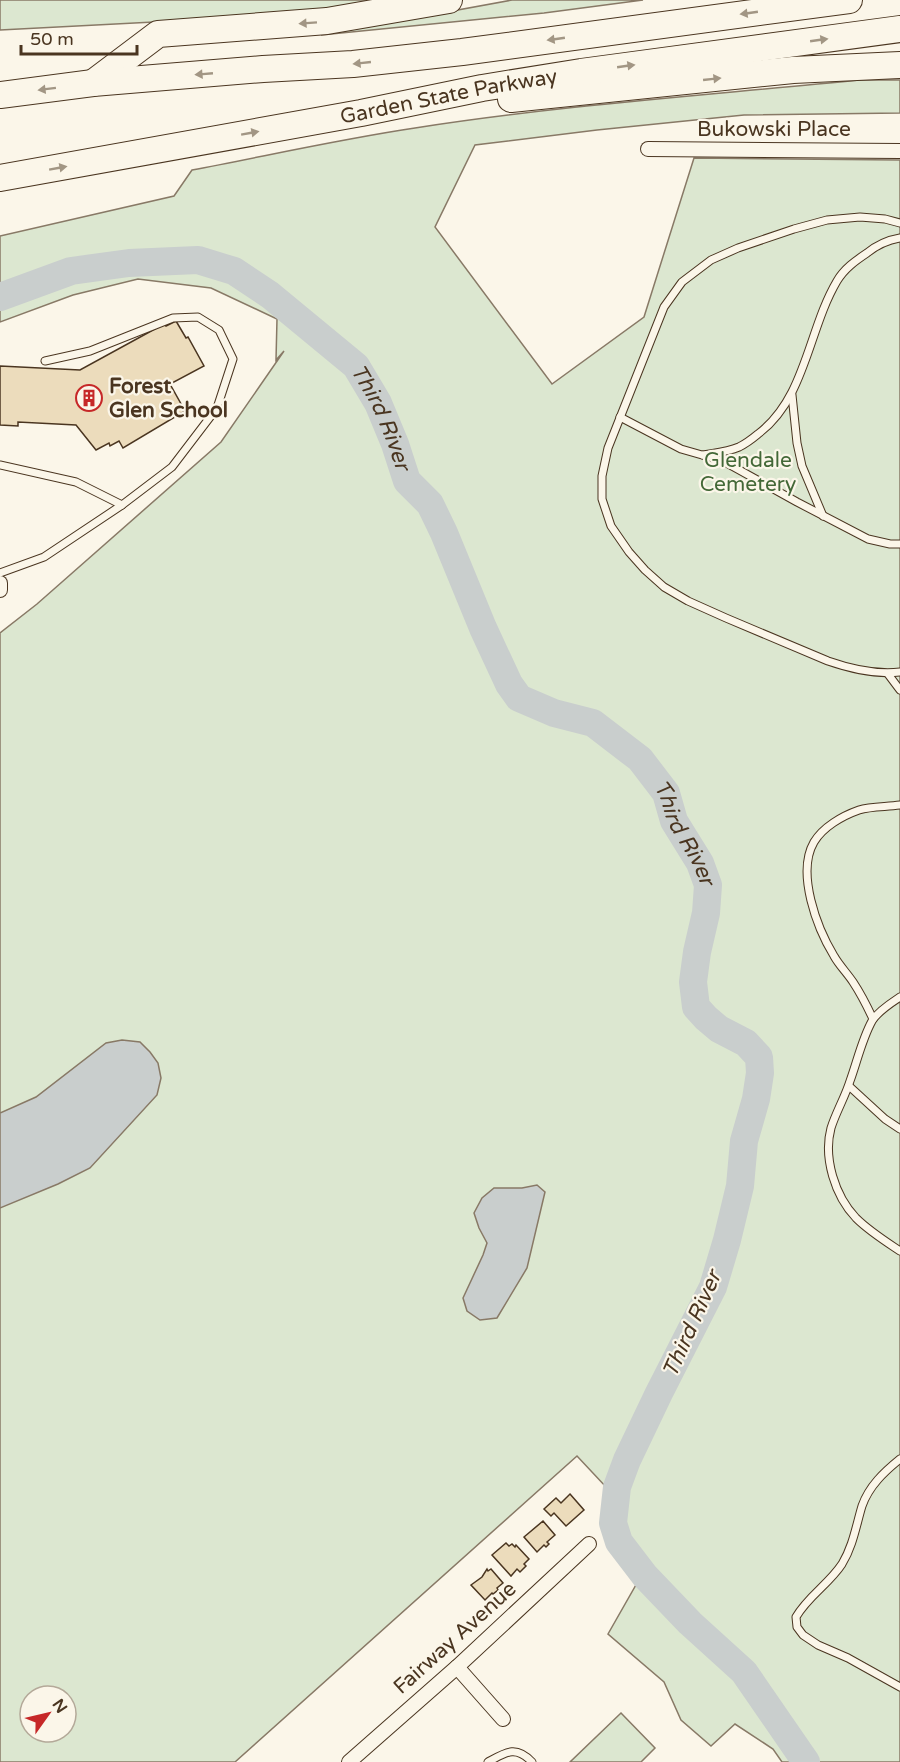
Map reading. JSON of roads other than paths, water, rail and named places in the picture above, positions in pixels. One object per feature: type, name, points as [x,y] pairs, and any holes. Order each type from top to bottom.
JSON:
[{"type":"highway","points":[[93,83],[158,34],[327,21],[448,0]]},
{"type":"highway","name":"Garden State Parkway","points":[[0,95],[93,83],[364,63],[849,0]]},
{"type":"highway","name":"Garden State Parkway","points":[[0,178],[362,113],[482,88],[581,72],[900,29]]},
{"type":"highway","points":[[362,113],[793,70],[900,65]]},
{"type":"street","name":"Bukowski Place","points":[[648,149],[900,151]]},
{"type":"street","points":[[0,583],[0,590]]},
{"type":"street","name":"Fairway Avenue","points":[[349,1762],[457,1667],[589,1544]]},
{"type":"street","points":[[457,1667],[503,1719]]},
{"type":"lane","points":[[900,223],[885,219],[827,220],[738,248],[711,260],[681,282],[664,308],[620,417],[602,476],[602,499],[612,526],[629,552],[664,587],[688,601],[828,661],[847,667],[888,674],[900,672]]},
{"type":"lane","points":[[703,455],[740,447],[774,419],[792,395],[826,303],[838,279],[850,264],[872,249],[889,239],[900,238]]},
{"type":"lane","points":[[0,573],[44,557],[122,505],[172,467],[217,408],[233,359],[219,330],[198,316],[173,318],[90,351],[45,361]]},
{"type":"lane","points":[[792,395],[796,443],[802,466],[823,516]]},
{"type":"lane","points":[[620,417],[681,449],[723,461],[868,539],[900,544]]},
{"type":"lane","points":[[0,465],[76,482],[122,505]]},
{"type":"lane","points":[[888,674],[900,690]]},
{"type":"lane","points":[[873,1019],[854,983],[834,957],[820,930],[807,882],[807,866],[813,844],[820,834],[842,817],[861,810],[900,805]]},
{"type":"lane","points":[[900,997],[873,1019],[831,1130],[828,1150],[833,1178],[840,1196],[855,1216],[876,1235],[900,1251]]},
{"type":"lane","points":[[849,1086],[885,1119],[900,1129]]},
{"type":"lane","points":[[900,1459],[884,1471],[872,1486],[863,1504],[852,1544],[840,1567],[810,1597],[796,1617],[797,1627],[803,1635],[900,1687]]},
{"type":"lane","points":[[488,1762],[509,1751],[524,1753],[532,1762]]},
{"type":"waterway","name":"Third River","points":[[0,297],[71,271],[129,263],[198,260],[234,271],[270,295],[356,366],[378,403],[407,481],[430,504],[483,628],[509,684],[519,698],[554,713],[593,723],[640,759],[666,793],[674,821],[700,863],[708,885],[706,913],[693,982],[696,1007],[719,1029],[746,1043],[759,1057],[760,1073],[756,1099],[744,1141],[740,1186],[713,1287],[627,1460],[617,1487],[613,1523],[619,1542],[645,1576],[690,1623],[744,1672],[806,1762]]},
{"type":"place","name":"Forest Glen School","points":[[89,398]]},
{"type":"park label","name":"Glendale Cemetery","points":[[748,472]]}]
